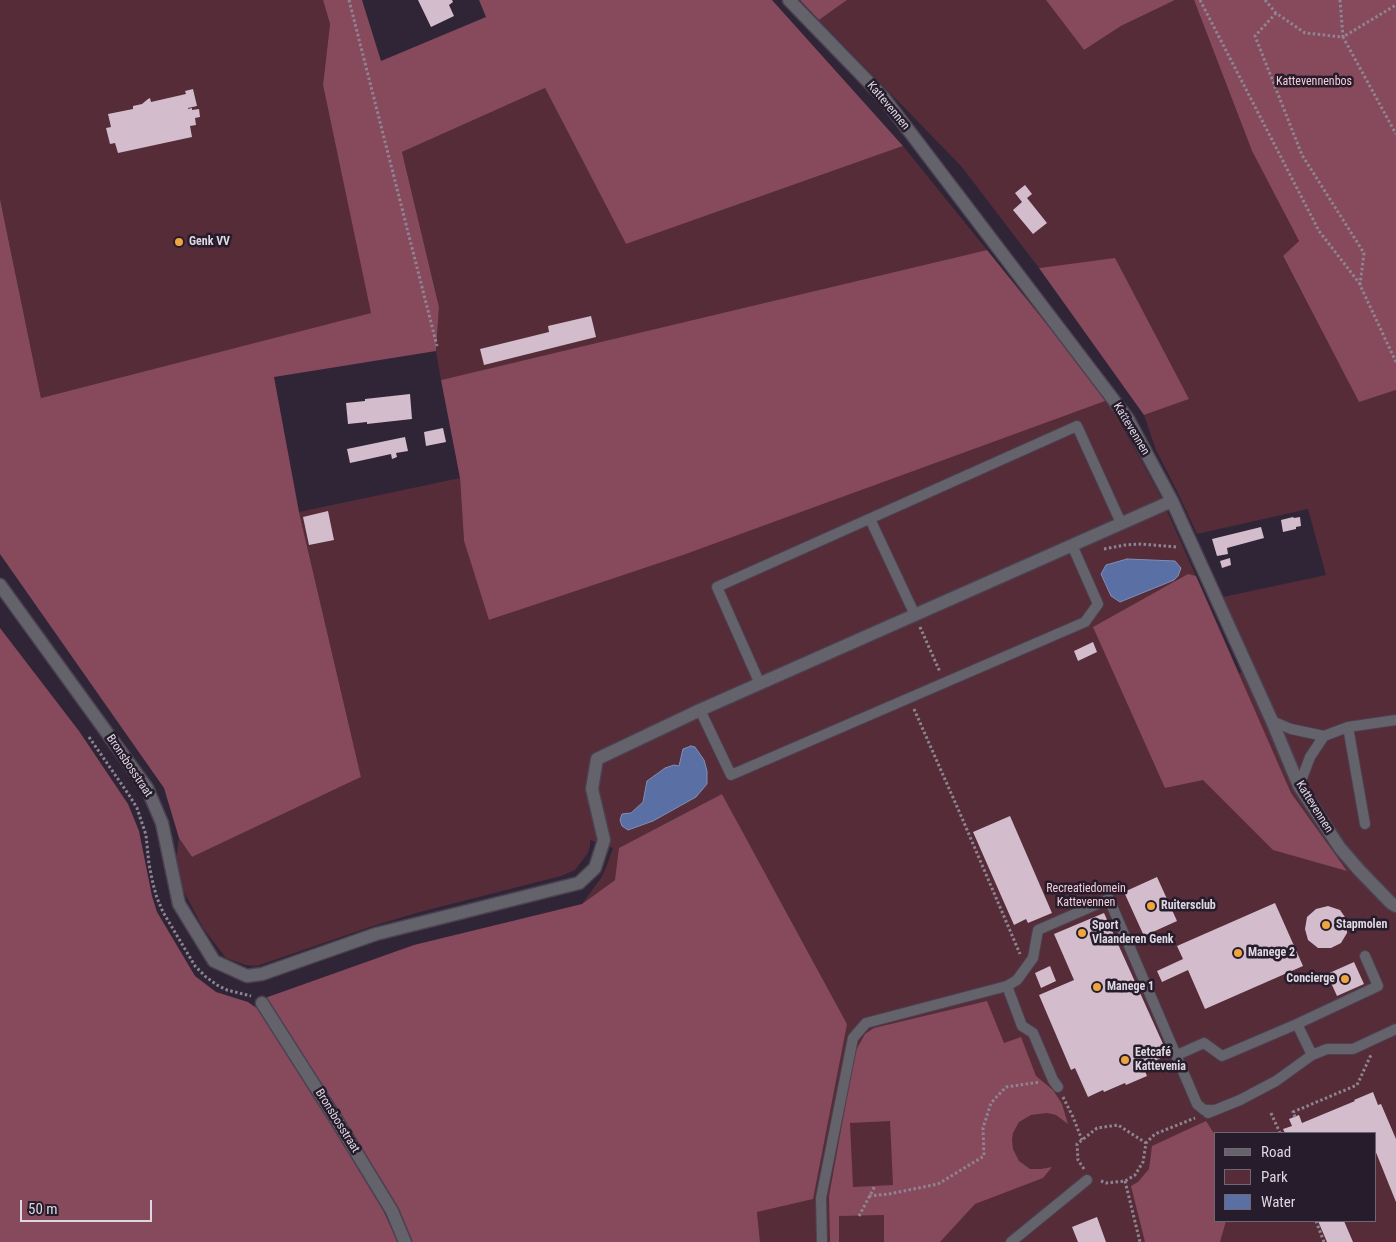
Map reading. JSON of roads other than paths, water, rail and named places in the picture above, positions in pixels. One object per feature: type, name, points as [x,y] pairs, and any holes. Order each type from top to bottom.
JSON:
[{"type":"street","name":"Kattevennen","points":[[788,0],[884,98],[1128,418],[1172,501],[1272,721],[1299,786],[1352,863],[1396,906]]},
{"type":"street","points":[[700,710],[1172,501]]},
{"type":"street","name":"Bronsbosstraat","points":[[0,585],[147,788],[162,823],[180,904],[214,961],[247,976],[262,974],[376,934],[579,883],[595,868],[604,840],[592,789],[597,759],[700,710]]},
{"type":"street","name":"Bronsbosstraat","points":[[262,1003],[392,1211],[406,1242]]},
{"type":"lane","points":[[760,684],[717,587],[1077,426],[1121,524]]},
{"type":"lane","points":[[870,519],[915,615]]},
{"type":"lane","points":[[700,710],[731,775],[1086,622],[1098,604],[1072,545]]},
{"type":"lane","points":[[1272,721],[1291,729],[1324,736],[1348,727],[1396,720]]},
{"type":"lane","points":[[1348,727],[1365,824]]},
{"type":"lane","points":[[1299,786],[1310,757],[1324,736]]},
{"type":"lane","points":[[822,1242],[821,1198],[853,1038],[866,1023],[1007,986],[1018,980],[1033,958],[1038,930],[1109,899],[1197,1104],[1204,1110],[1211,1112],[1240,1100],[1276,1081],[1312,1055],[1327,1049],[1353,1049],[1396,1028]]},
{"type":"lane","points":[[1177,1055],[1204,1043],[1222,1056],[1297,1024],[1378,986],[1365,956]]},
{"type":"lane","points":[[1007,986],[1022,1026],[1033,1033],[1056,1084]]},
{"type":"lane","points":[[1297,1024],[1312,1055]]},
{"type":"lane","points":[[1010,1242],[1089,1178]]},
{"type":"water","points":[[1127,559],[1175,561],[1181,568],[1174,580],[1120,602],[1111,596],[1101,574],[1106,565]]},
{"type":"water","points":[[691,746],[695,747],[704,760],[707,771],[707,784],[696,797],[653,821],[628,830],[622,826],[620,820],[622,814],[631,813],[643,802],[647,781],[665,768],[674,765],[679,766],[683,749]]},
{"type":"place","name":"Genk VV","points":[[179,242]]},
{"type":"place","name":"Ruitersclub","points":[[1151,906]]},
{"type":"place","name":"Stapmolen","points":[[1326,925]]},
{"type":"place","name":"Sport Vlaanderen Genk","points":[[1082,933]]},
{"type":"place","name":"Manege 2","points":[[1238,953]]},
{"type":"place","name":"Concierge","points":[[1345,979]]},
{"type":"place","name":"Manege 1","points":[[1097,987]]},
{"type":"place","name":"Eetcafé Kattevenia","points":[[1125,1060]]},
{"type":"park label","name":"Kattevennenbos","points":[[1314,82]]},
{"type":"park label","name":"Recreatiedomein Kattevennen","points":[[1086,896]]}]
